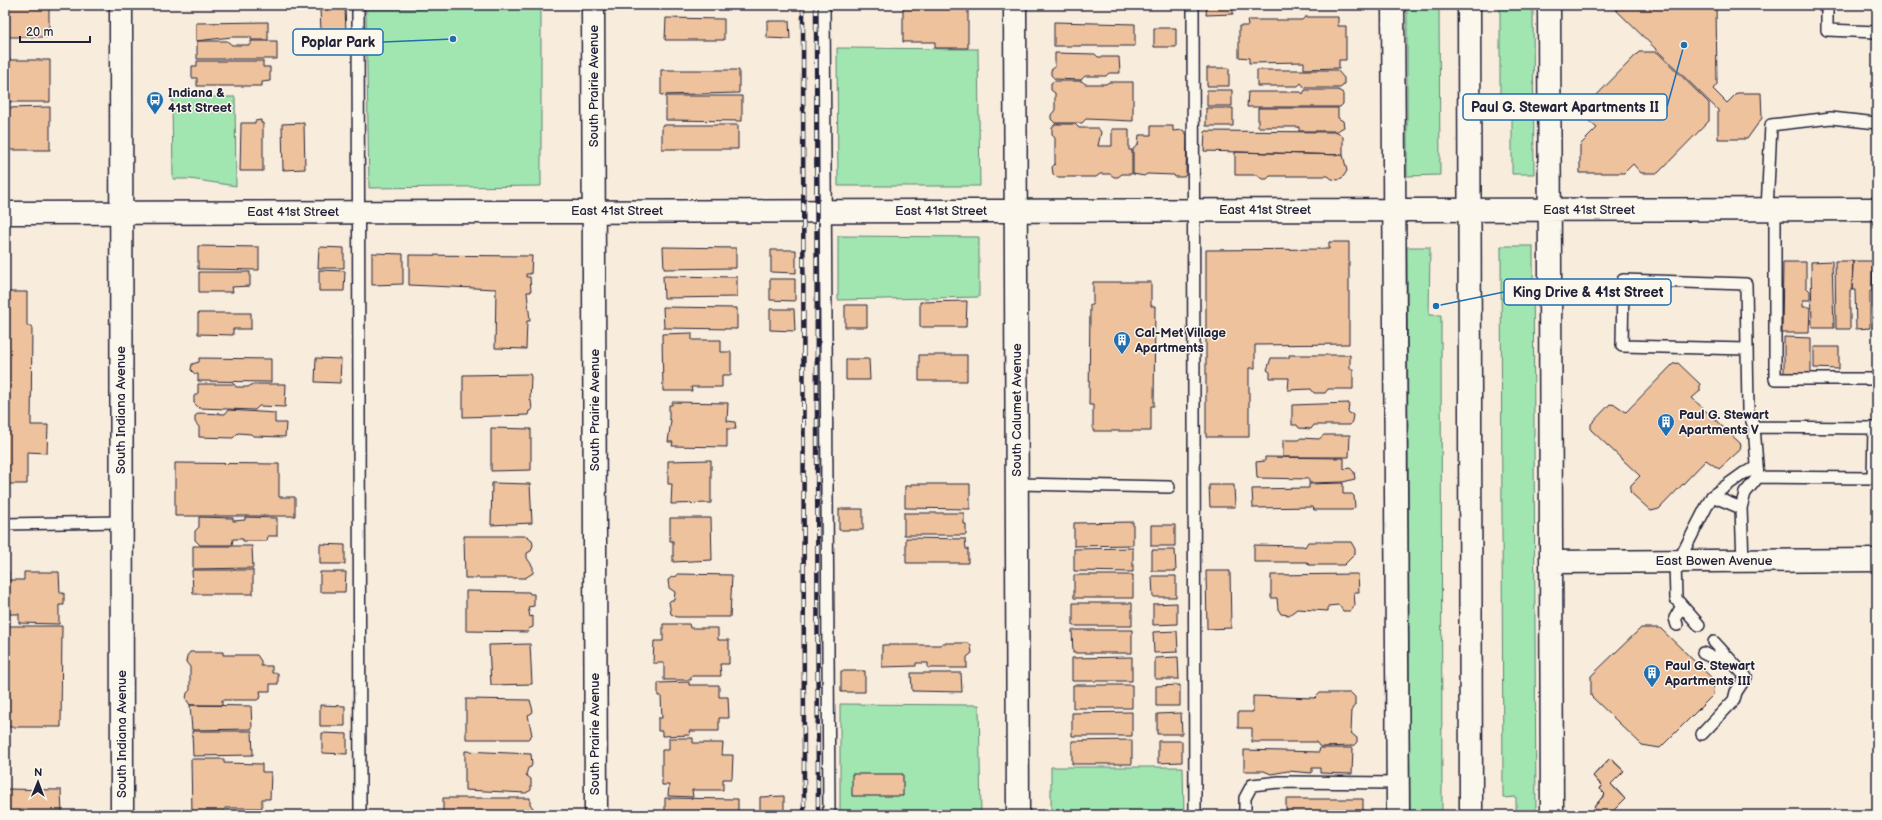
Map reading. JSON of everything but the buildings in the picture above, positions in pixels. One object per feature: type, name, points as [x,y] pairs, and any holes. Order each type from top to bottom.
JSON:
[{"type":"street","name":"South Indiana Avenue","points":[[121,5],[122,815]]},
{"type":"street","name":"South Prairie Avenue","points":[[593,5],[596,815]]},
{"type":"street","name":"South Calumet Avenue","points":[[1015,5],[1018,815]]},
{"type":"street","points":[[1393,5],[1398,815]]},
{"type":"street","points":[[1469,5],[1471,815]]},
{"type":"street","points":[[1549,5],[1552,815]]},
{"type":"street","name":"East 41st Street","points":[[5,213],[1877,209]]},
{"type":"street","name":"East Bowen Avenue","points":[[1551,562],[1877,560]]},
{"type":"lane","points":[[358,5],[360,815]]},
{"type":"lane","points":[[824,5],[829,815]]},
{"type":"lane","points":[[1193,5],[1195,210],[1195,815]]},
{"type":"lane","points":[[1827,5],[1827,30],[1877,32]]},
{"type":"lane","points":[[1877,123],[1831,118],[1771,125],[1771,210],[1775,379],[1877,379]]},
{"type":"lane","points":[[1744,561],[1741,508],[1745,493],[1758,472],[1754,427],[1748,410],[1746,284],[1623,280],[1622,346],[1746,348]]},
{"type":"lane","points":[[1699,625],[1676,599],[1676,562],[1712,496],[1744,473],[1758,472],[1873,478],[1874,428],[1754,427]]},
{"type":"lane","points":[[1017,484],[1169,487]]},
{"type":"lane","points":[[1712,496],[1741,508]]},
{"type":"lane","points":[[5,524],[121,522]]},
{"type":"lane","points":[[1677,625],[1676,618],[1682,606]]},
{"type":"lane","points":[[1702,734],[1734,700],[1736,692],[1746,677],[1714,642]]},
{"type":"lane","points":[[1703,653],[1710,657],[1727,656]]},
{"type":"lane","points":[[1245,815],[1245,798],[1252,785],[1279,782],[1398,783]]},
{"type":"green space","points":[[1407,5],[1439,5],[1440,175],[1407,176]]},
{"type":"green space","points":[[1500,5],[1533,5],[1534,174],[1512,174],[1512,98],[1500,97]]},
{"type":"green space","points":[[541,8],[541,186],[369,188],[366,9]]},
{"type":"green space","points":[[837,48],[978,49],[980,186],[838,186]]},
{"type":"green space","points":[[172,97],[235,97],[236,186],[190,179],[173,179]]},
{"type":"green space","points":[[838,236],[979,237],[979,297],[838,300]]},
{"type":"green space","points":[[1501,246],[1533,246],[1536,815],[1516,815],[1516,797],[1503,798]]},
{"type":"green space","points":[[1407,247],[1430,247],[1429,315],[1441,315],[1442,815],[1410,815]]},
{"type":"green space","points":[[840,704],[979,705],[981,815],[840,815]]},
{"type":"green space","points":[[1051,767],[1183,767],[1184,815],[1051,815]]},
{"type":"railway","points":[[803,5],[804,815]]},
{"type":"railway","points":[[816,5],[818,815]]},
{"type":"place","name":"Poplar Park","points":[[453,39]]},
{"type":"place","name":"Paul G. Stewart Apartments II","points":[[1684,45]]},
{"type":"place","name":"Indiana & 41st Street","points":[[155,115]]},
{"type":"place","name":"King Drive & 41st Street","points":[[1436,306]]},
{"type":"place","name":"Cal-Met Village Apartments","points":[[1122,355]]},
{"type":"place","name":"Paul G. Stewart Apartments V","points":[[1666,437]]},
{"type":"place","name":"Paul G. Stewart Apartments III","points":[[1652,688]]}]
